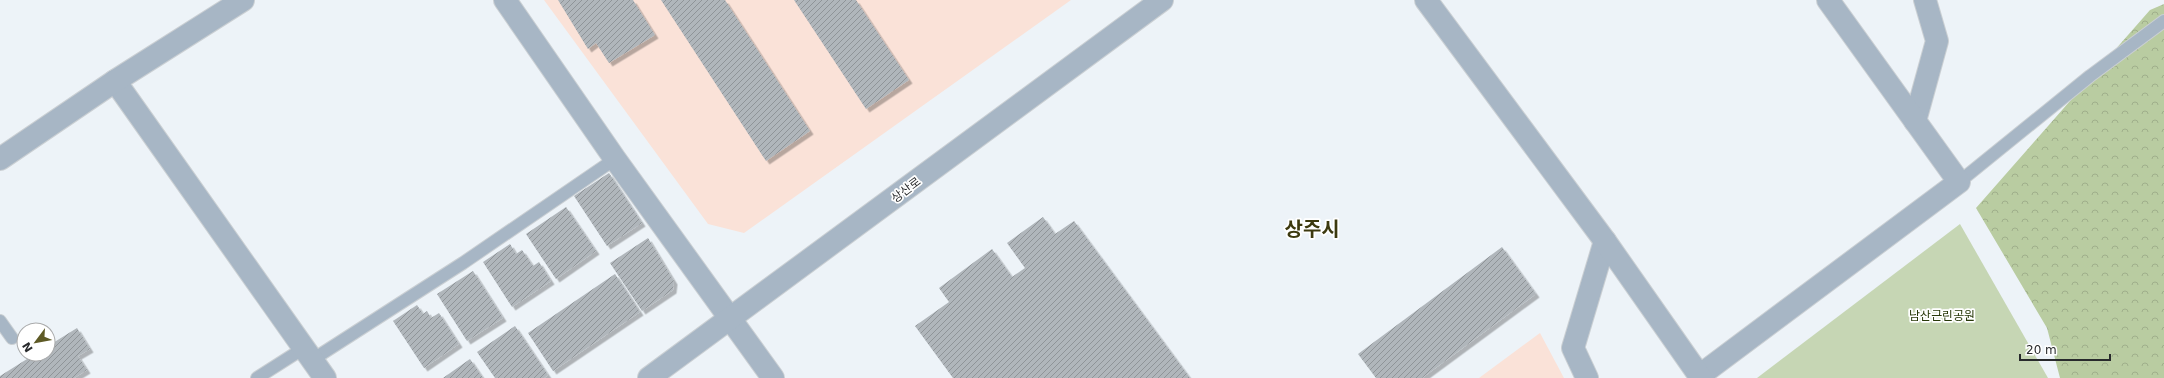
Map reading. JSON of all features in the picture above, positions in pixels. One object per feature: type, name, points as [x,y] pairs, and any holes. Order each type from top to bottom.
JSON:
[{"type":"street","points":[[0,159],[115,81],[243,0]]},
{"type":"street","points":[[505,0],[615,159],[732,319],[773,378]]},
{"type":"street","name":"상산로","points":[[649,378],[732,319],[1162,0]]},
{"type":"street","points":[[1426,0],[1605,241],[1700,377],[1959,182],[1828,0]]},
{"type":"street","points":[[1915,121],[1937,41],[1925,0]]},
{"type":"street","points":[[115,81],[325,378]]},
{"type":"street","points":[[1588,378],[1573,348],[1605,241]]},
{"type":"lane","points":[[1959,182],[2090,76],[2164,21]]},
{"type":"lane","points":[[257,378],[308,354],[463,263],[615,159]]},
{"type":"lane","points":[[0,321],[12,338]]},
{"type":"shaded area","points":[[544,0],[1071,0],[744,233],[708,224]]},
{"type":"shaded area","points":[[1540,333],[1564,378],[1479,378]]},
{"type":"green space","points":[[2164,4],[2164,378],[2060,378],[2047,328],[1976,208],[2150,10]]},
{"type":"green space","name":"남산근린공원","points":[[1960,224],[2048,378],[1757,378]]},
{"type":"building","points":[[558,0],[633,0],[655,35],[609,63],[596,43],[588,49]]},
{"type":"building","points":[[661,0],[725,0],[810,131],[766,161]]},
{"type":"building","points":[[794,0],[856,0],[909,80],[866,109]]},
{"type":"building","points":[[609,173],[642,223],[607,246],[574,196]]},
{"type":"building","points":[[566,207],[596,251],[556,279],[526,234]]},
{"type":"building","points":[[1043,217],[1055,234],[1074,221],[1190,378],[953,378],[915,326],[949,302],[939,288],[992,249],[1012,277],[1025,268],[1007,243]]},
{"type":"building","points":[[648,238],[674,281],[673,290],[642,311],[610,263]]},
{"type":"building","points":[[510,244],[516,254],[522,250],[533,266],[539,262],[551,281],[512,307],[483,262]]},
{"type":"building","points":[[1502,247],[1536,294],[1422,378],[1376,378],[1358,354]]},
{"type":"building","points":[[473,271],[503,318],[467,341],[437,294]]},
{"type":"building","points":[[615,274],[640,312],[553,371],[528,333]]},
{"type":"building","points":[[417,305],[423,314],[427,311],[431,318],[439,313],[459,344],[424,368],[393,321]]},
{"type":"building","points":[[515,326],[548,375],[544,378],[495,378],[477,352]]},
{"type":"building","points":[[77,328],[90,349],[78,356],[87,370],[74,378],[0,378],[0,376],[22,362],[56,362],[56,341]]},
{"type":"building","points":[[470,359],[483,378],[443,378]]},
{"type":"district","name":"상주시","points":[[1312,229]]}]
